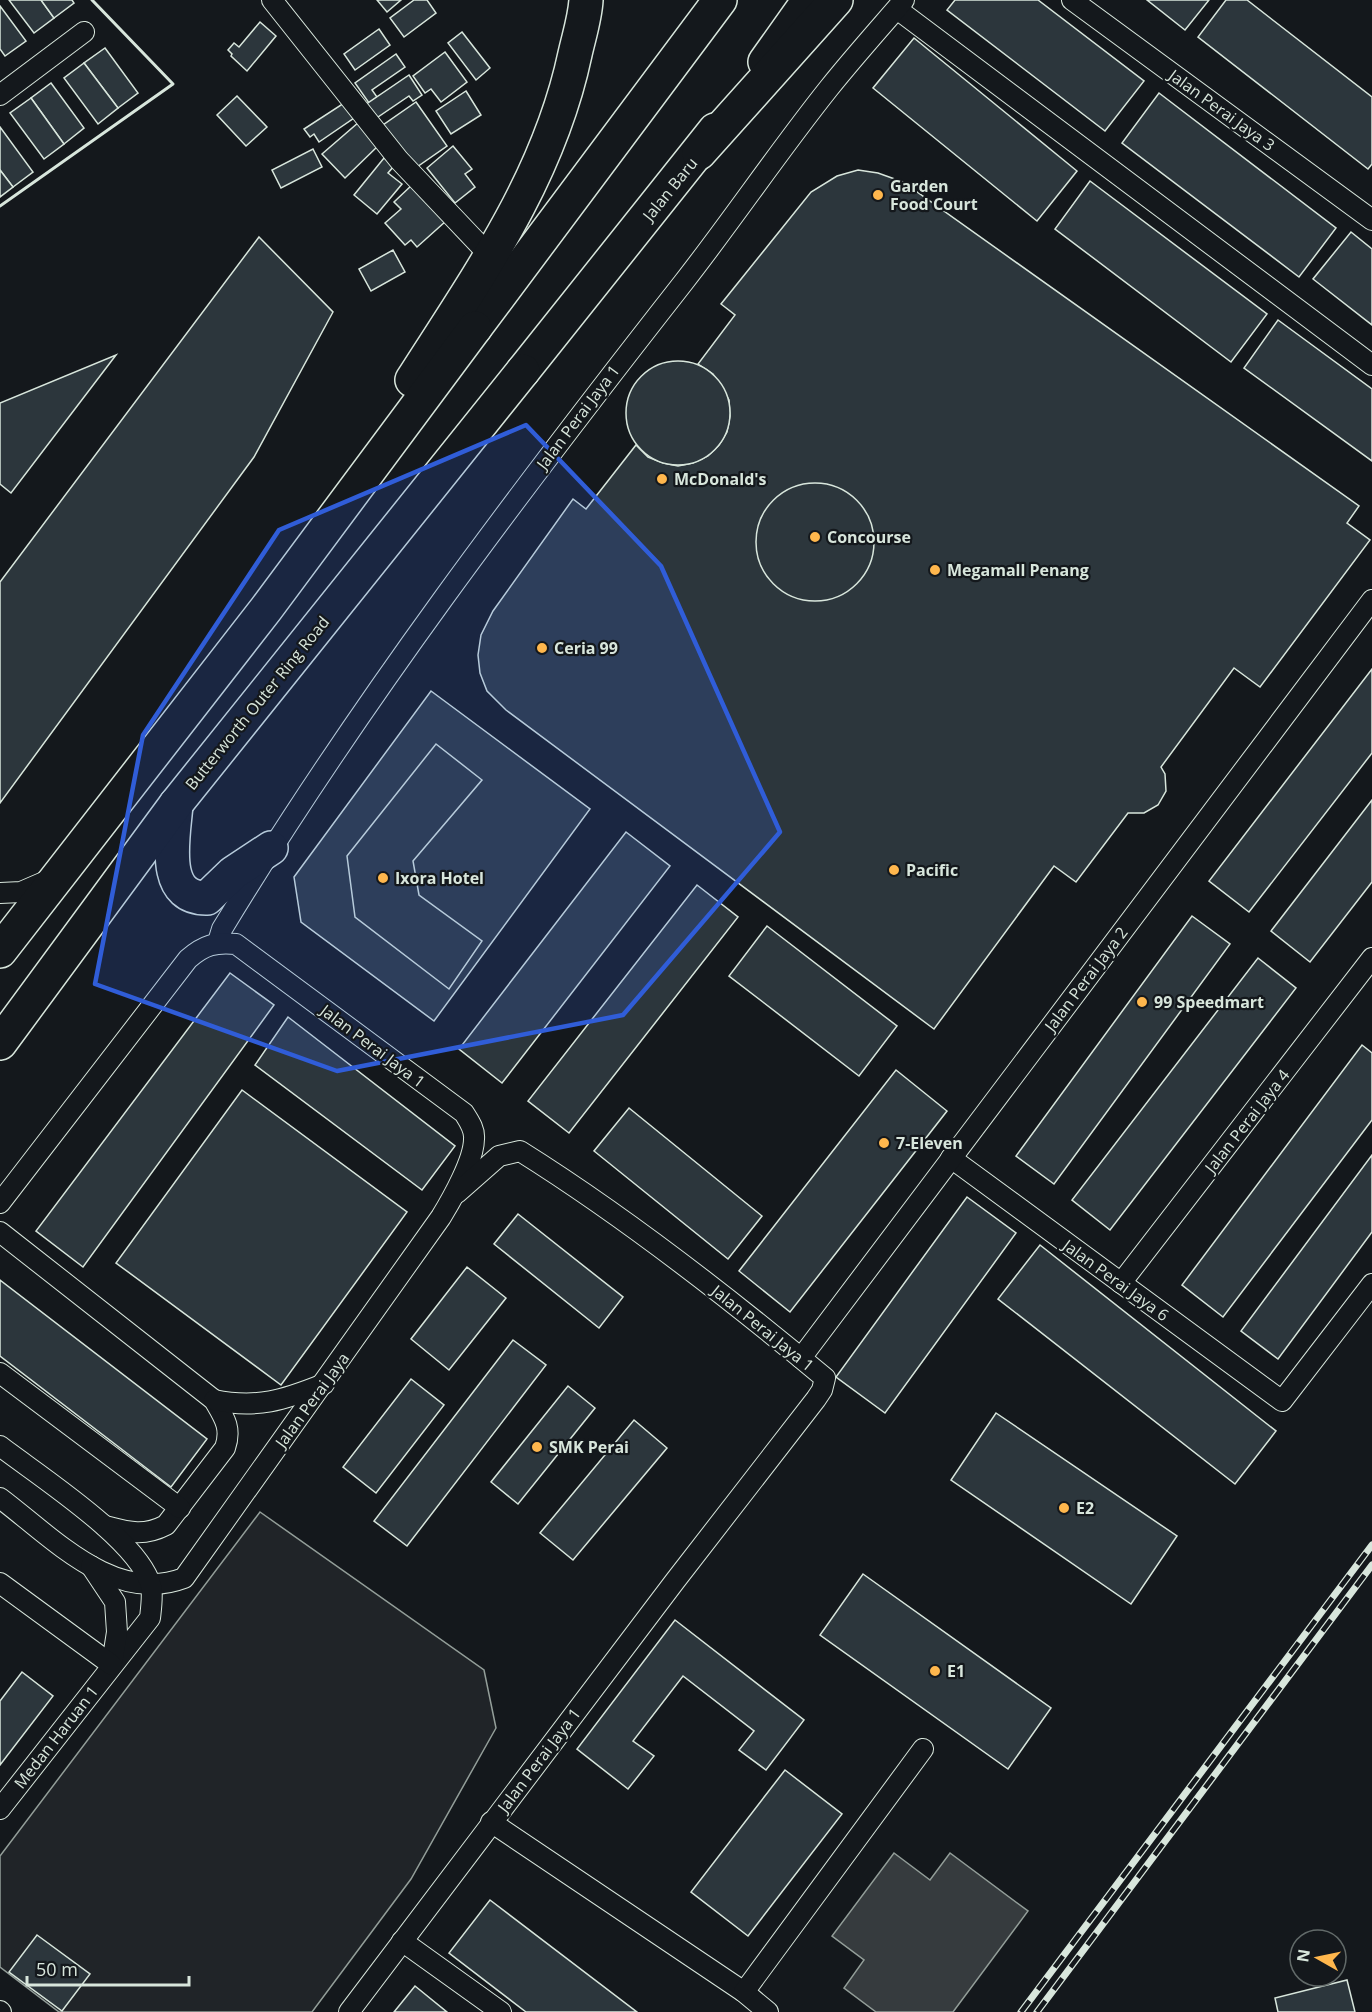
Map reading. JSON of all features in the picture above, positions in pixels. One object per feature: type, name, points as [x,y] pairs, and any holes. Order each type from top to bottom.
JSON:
[{"type":"highway","points":[[266,609],[491,257],[533,181],[566,98],[586,0]]},
{"type":"highway","points":[[0,951],[266,609],[720,0]]},
{"type":"highway","name":"Jalan Baru","points":[[523,371],[699,153],[810,0]]},
{"type":"highway","points":[[699,153],[836,0]]},
{"type":"highway","name":"Butterworth Outer Ring Road","points":[[0,1043],[176,804],[523,371]]},
{"type":"highway","points":[[176,804],[172,852],[175,875],[181,890],[193,898],[207,898],[233,873],[271,848]]},
{"type":"street","points":[[272,0],[399,160],[491,257]]},
{"type":"street","name":"Jalan Perai Jaya 3","points":[[1072,0],[1372,220]]},
{"type":"street","points":[[901,4],[1372,365]]},
{"type":"street","name":"Jalan Perai Jaya 1","points":[[271,848],[372,699],[555,446],[697,264],[829,89],[901,4]]},
{"type":"street","points":[[0,95],[84,32]]},
{"type":"street","name":"Jalan Perai Jaya 2","points":[[801,1358],[1372,600]]},
{"type":"street","points":[[0,1203],[188,959],[201,948],[218,942],[222,929],[271,848]]},
{"type":"street","points":[[0,893],[21,892],[58,875]]},
{"type":"street","name":"Jalan Perai Jaya 1","points":[[218,942],[236,944],[464,1113],[473,1127],[475,1140],[457,1193]]},
{"type":"street","name":"Jalan Perai Jaya 4","points":[[1121,1283],[1372,958]]},
{"type":"street","name":"Jalan Perai Jaya 1","points":[[349,2012],[491,1822],[822,1390],[825,1378],[715,1288],[555,1173],[520,1151],[499,1156],[457,1193]]},
{"type":"street","name":"Jalan Perai Jaya 6","points":[[951,1158],[1282,1401],[1372,1284]]},
{"type":"street","name":"Jalan Perai Jaya","points":[[150,1618],[184,1578],[324,1384],[457,1193]]},
{"type":"street","points":[[0,1232],[214,1400],[228,1425],[229,1436],[225,1448],[166,1525],[152,1532],[137,1534],[105,1526]]},
{"type":"street","points":[[0,1373],[180,1508]]},
{"type":"street","points":[[214,1400],[236,1405],[266,1404],[324,1384]]},
{"type":"street","points":[[0,1446],[105,1526],[138,1562],[151,1586],[150,1618]]},
{"type":"street","points":[[0,1498],[91,1566],[129,1583],[151,1586],[184,1578]]},
{"type":"street","name":"Medan Haruan 1","points":[[91,1566],[115,1602],[117,1632],[112,1665]]},
{"type":"street","points":[[0,1583],[112,1665]]},
{"type":"street","name":"Medan Haruan 1","points":[[0,1809],[150,1618]]},
{"type":"street","points":[[744,1992],[923,1749]]},
{"type":"street","points":[[491,1822],[744,1992],[768,2012]]},
{"type":"street","points":[[402,1941],[501,2012]]},
{"type":"highlighted area","points":[[526,425],[661,566],[780,832],[623,1015],[337,1071],[95,984],[143,735],[279,530]]},
{"type":"shaded area","points":[[260,1512],[484,1670],[496,1728],[411,1879],[312,2012],[59,2012],[0,1967],[0,1856]]},
{"type":"shaded area","points":[[894,1853],[930,1880],[950,1853],[1028,1911],[953,2012],[876,2012],[844,1988],[864,1960],[832,1936]]},
{"type":"building","points":[[9,0],[41,0],[54,18],[34,33]]},
{"type":"building","points":[[41,0],[72,0],[74,3],[54,18]]},
{"type":"building","points":[[377,0],[401,0],[387,12]]},
{"type":"building","points":[[414,0],[427,0],[436,13],[404,37],[390,18]]},
{"type":"building","points":[[955,0],[1038,0],[1144,81],[1105,131],[947,10]]},
{"type":"building","points":[[1147,0],[1209,0],[1185,30]]},
{"type":"building","points":[[1226,0],[1247,0],[1372,97],[1372,164],[1368,169],[1198,37]]},
{"type":"building","points":[[0,6],[26,41],[5,56],[0,49]]},
{"type":"building","points":[[260,22],[276,36],[247,71],[231,56],[228,50],[234,43],[239,47]]},
{"type":"building","points":[[379,29],[390,45],[355,70],[344,54]]},
{"type":"building","points":[[462,32],[490,68],[476,80],[448,43]]},
{"type":"building","points":[[914,38],[1077,171],[1037,221],[873,88]]},
{"type":"building","points":[[105,48],[138,93],[118,108],[84,63]]},
{"type":"building","points":[[445,52],[467,82],[441,102],[431,89],[425,93],[413,76]]},
{"type":"building","points":[[396,54],[405,67],[372,90],[377,97],[369,103],[355,83]]},
{"type":"building","points":[[84,63],[118,108],[98,124],[64,78]]},
{"type":"building","points":[[409,75],[422,95],[413,101],[409,96],[375,119],[365,105]]},
{"type":"building","points":[[51,83],[84,128],[64,144],[31,98]]},
{"type":"building","points":[[466,91],[481,115],[451,134],[436,111]]},
{"type":"building","points":[[1159,93],[1336,228],[1299,277],[1122,143]]},
{"type":"building","points":[[237,96],[267,127],[246,146],[217,115]]},
{"type":"building","points":[[31,98],[64,144],[44,159],[10,113]]},
{"type":"building","points":[[416,102],[447,146],[414,169],[383,125]]},
{"type":"building","points":[[344,103],[354,118],[319,142],[314,134],[310,137],[304,129]]},
{"type":"building","points":[[359,122],[380,144],[345,178],[322,154]]},
{"type":"building","points":[[0,127],[33,172],[13,187],[0,170]]},
{"type":"building","points":[[453,146],[472,169],[465,174],[475,187],[455,203],[427,168]]},
{"type":"building","points":[[313,149],[322,167],[281,188],[272,170]]},
{"type":"building","points":[[384,158],[394,166],[388,173],[402,184],[377,214],[354,195]]},
{"type":"building","points":[[0,170],[13,187],[0,197]]},
{"type":"building","name":"Megamall Penang","points":[[858,170],[878,173],[903,182],[1359,506],[1347,523],[1370,540],[1260,687],[1234,668],[1161,767],[1165,774],[1166,791],[1158,805],[1144,813],[1128,813],[1076,882],[1054,866],[934,1029],[506,710],[487,691],[480,673],[478,655],[481,635],[493,611],[573,499],[586,509],[636,445],[648,457],[678,466],[693,463],[708,456],[719,445],[727,432],[730,416],[729,400],[713,374],[698,364],[735,315],[721,304],[811,192],[837,176]]},
{"type":"building","points":[[1090,181],[1267,314],[1231,362],[1055,229]]},
{"type":"building","points":[[413,184],[446,221],[417,247],[411,240],[405,245],[385,223],[401,209],[394,202]]},
{"type":"building","points":[[1351,232],[1372,249],[1372,325],[1313,279]]},
{"type":"building","points":[[259,237],[333,312],[254,457],[0,803],[0,582]]},
{"type":"building","points":[[393,250],[405,272],[371,291],[359,269]]},
{"type":"building","points":[[1278,320],[1372,389],[1372,461],[1244,368]]},
{"type":"building","points":[[116,355],[11,493],[0,484],[0,403]]},
{"type":"building","points":[[678,361],[698,365],[715,376],[726,393],[730,413],[726,433],[715,450],[698,461],[678,465],[658,461],[641,450],[630,433],[626,413],[630,393],[641,376],[658,365]]},
{"type":"building","name":"Concourse","points":[[815,483],[838,487],[857,500],[870,519],[874,542],[870,565],[857,584],[838,597],[815,601],[792,597],[773,584],[760,565],[756,542],[760,519],[773,500],[792,487]]},
{"type":"building","points":[[1372,669],[1372,753],[1249,912],[1209,881]]},
{"type":"building","points":[[431,691],[590,809],[434,1021],[301,922],[294,877]]},
{"type":"building","name":"Ixora Hotel","points":[[436,744],[482,780],[413,861],[419,895],[482,941],[449,989],[355,917],[347,856]]},
{"type":"building","points":[[1372,800],[1372,882],[1310,962],[1271,931]]},
{"type":"building","points":[[626,832],[670,866],[502,1083],[459,1049]]},
{"type":"building","points":[[697,885],[738,917],[569,1133],[528,1101]]},
{"type":"building","points":[[1192,916],[1230,944],[1054,1184],[1016,1156]]},
{"type":"building","points":[[767,926],[897,1026],[859,1076],[729,976]]},
{"type":"building","points":[[1258,958],[1296,988],[1110,1230],[1072,1200]]},
{"type":"building","points":[[230,973],[274,1005],[83,1267],[36,1231]]},
{"type":"building","points":[[288,1017],[455,1146],[422,1190],[255,1065]]},
{"type":"building","points":[[1362,1045],[1372,1053],[1372,1120],[1223,1317],[1182,1285]]},
{"type":"building","points":[[896,1070],[947,1111],[790,1312],[739,1271]]},
{"type":"building","points":[[242,1090],[407,1212],[281,1385],[116,1263]]},
{"type":"building","points":[[629,1108],[762,1216],[728,1259],[594,1151]]},
{"type":"building","points":[[1372,1155],[1372,1232],[1278,1359],[1241,1331]]},
{"type":"building","points":[[967,1197],[1016,1233],[885,1413],[836,1377]]},
{"type":"building","points":[[518,1214],[623,1297],[599,1328],[494,1244]]},
{"type":"building","points":[[1040,1245],[1276,1431],[1235,1484],[998,1299]]},
{"type":"building","points":[[467,1267],[506,1298],[449,1370],[411,1339]]},
{"type":"building","points":[[0,1280],[207,1439],[171,1487],[0,1356]]},
{"type":"building","points":[[513,1340],[546,1365],[407,1546],[374,1521]]},
{"type":"building","points":[[411,1379],[444,1405],[376,1493],[343,1467]]},
{"type":"building","points":[[568,1386],[595,1408],[518,1504],[491,1482]]},
{"type":"building","name":"E2","points":[[996,1413],[1177,1536],[1131,1604],[951,1480]]},
{"type":"building","points":[[634,1420],[667,1448],[573,1560],[540,1533]]},
{"type":"building","name":"E1","points":[[863,1574],[1051,1708],[1008,1769],[820,1635]]},
{"type":"building","points":[[675,1620],[804,1720],[766,1770],[739,1750],[754,1731],[683,1676],[633,1741],[654,1756],[628,1789],[577,1749]]},
{"type":"building","points":[[22,1672],[53,1696],[0,1765],[0,1701]]},
{"type":"building","points":[[785,1770],[842,1814],[748,1936],[691,1892]]},
{"type":"building","points":[[490,1900],[637,2012],[526,2012],[449,1953]]},
{"type":"building","points":[[37,1935],[90,1974],[62,2011],[9,1972]]},
{"type":"building","points":[[1348,1984],[1355,2012],[1278,2012],[1275,1998],[1315,1988],[1348,1988]]},
{"type":"building","points":[[415,1986],[447,2012],[394,2012]]},
{"type":"railway","points":[[1021,2012],[1372,1545]]},
{"type":"railway","points":[[1037,2012],[1372,1565]]},
{"type":"wall","points":[[0,206],[173,84],[92,0]]},
{"type":"place","name":"Garden Food Court","points":[[878,195]]},
{"type":"place","name":"McDonald's","points":[[662,479]]},
{"type":"place","name":"Concourse","points":[[815,537]]},
{"type":"place","name":"Megamall Penang","points":[[935,570]]},
{"type":"place","name":"Ceria 99","points":[[542,648]]},
{"type":"place","name":"Pacific","points":[[894,870]]},
{"type":"place","name":"Ixora Hotel","points":[[383,878]]},
{"type":"place","name":"99 Speedmart","points":[[1142,1002]]},
{"type":"place","name":"7-Eleven","points":[[884,1143]]},
{"type":"place","name":"SMK Perai","points":[[537,1447]]},
{"type":"place","name":"E2","points":[[1064,1508]]},
{"type":"place","name":"E1","points":[[935,1671]]}]
